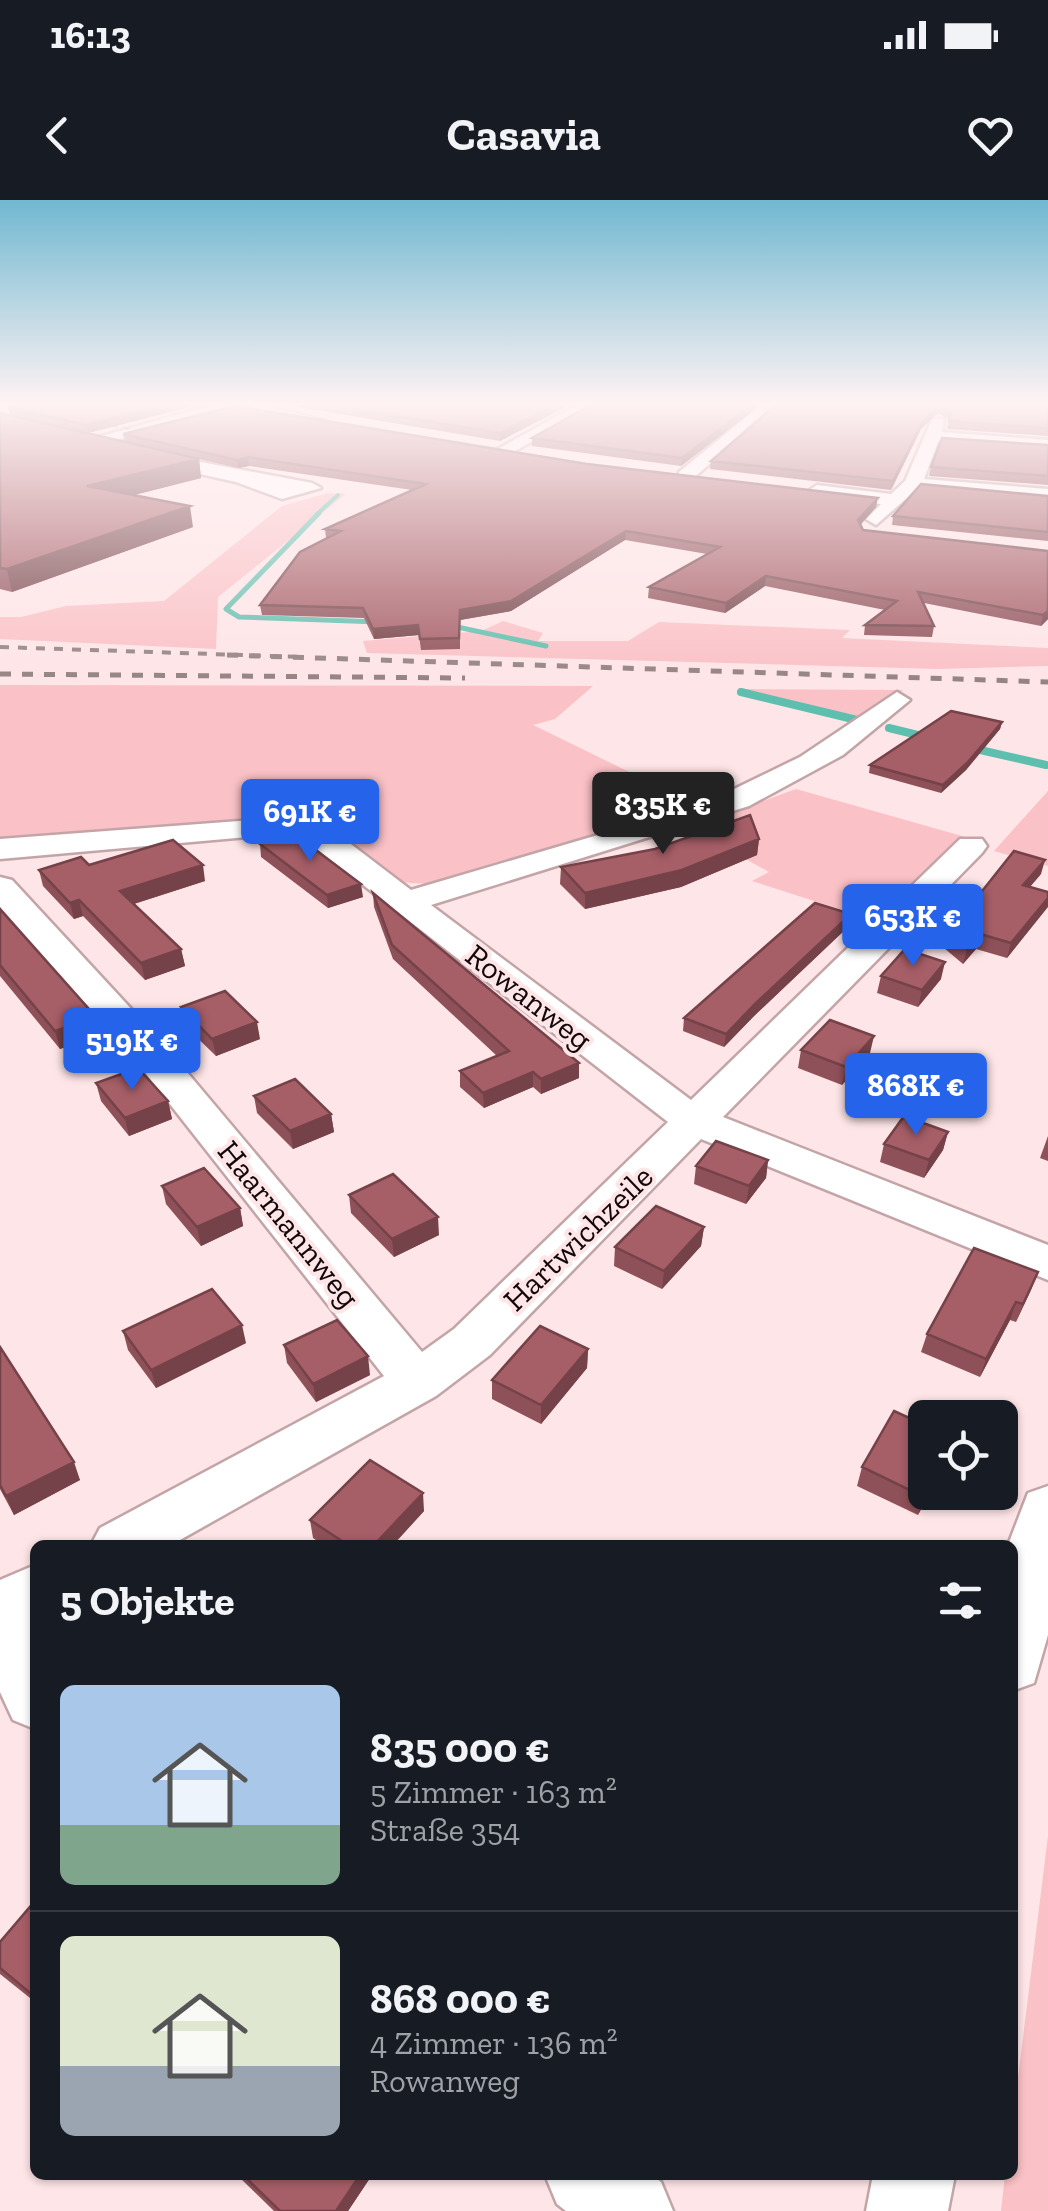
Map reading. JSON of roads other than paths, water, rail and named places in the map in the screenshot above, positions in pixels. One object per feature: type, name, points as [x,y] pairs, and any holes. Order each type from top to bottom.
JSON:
[{"type":"street","points":[[864,497],[894,500]]},
{"type":"street","points":[[876,534],[898,497]]},
{"type":"street","points":[[408,902],[714,810],[763,790],[869,726],[897,700]]},
{"type":"street","name":"Rowanweg","points":[[0,849],[292,826],[316,832],[556,1020],[698,1122],[1048,1263]]},
{"type":"street","name":"Hartwichzeile","points":[[129,1540],[418,1382],[472,1342],[698,1122],[971,846]]},
{"type":"street","name":"Haarmannweg","points":[[0,887],[146,1048],[418,1382]]},
{"type":"street","points":[[1018,1632],[1031,1565],[1048,1510]]},
{"type":"street","points":[[0,1610],[30,1594]]},
{"type":"street","points":[[0,1624],[30,1687]]},
{"type":"street","points":[[592,2180],[632,2211]]},
{"type":"street","points":[[907,2211],[913,2180]]},
{"type":"waterway","points":[[316,515],[336,497]]},
{"type":"waterway","points":[[319,513],[226,609],[239,617],[380,622]]},
{"type":"waterway","points":[[448,625],[546,646]]},
{"type":"waterway","points":[[741,692],[857,720]]},
{"type":"waterway","points":[[889,728],[930,738]]},
{"type":"waterway","points":[[967,747],[1046,765]]},
{"type":"railway","points":[[0,647],[302,657]]},
{"type":"railway","points":[[227,655],[1048,682]]},
{"type":"railway","points":[[0,674],[465,678]]}]
